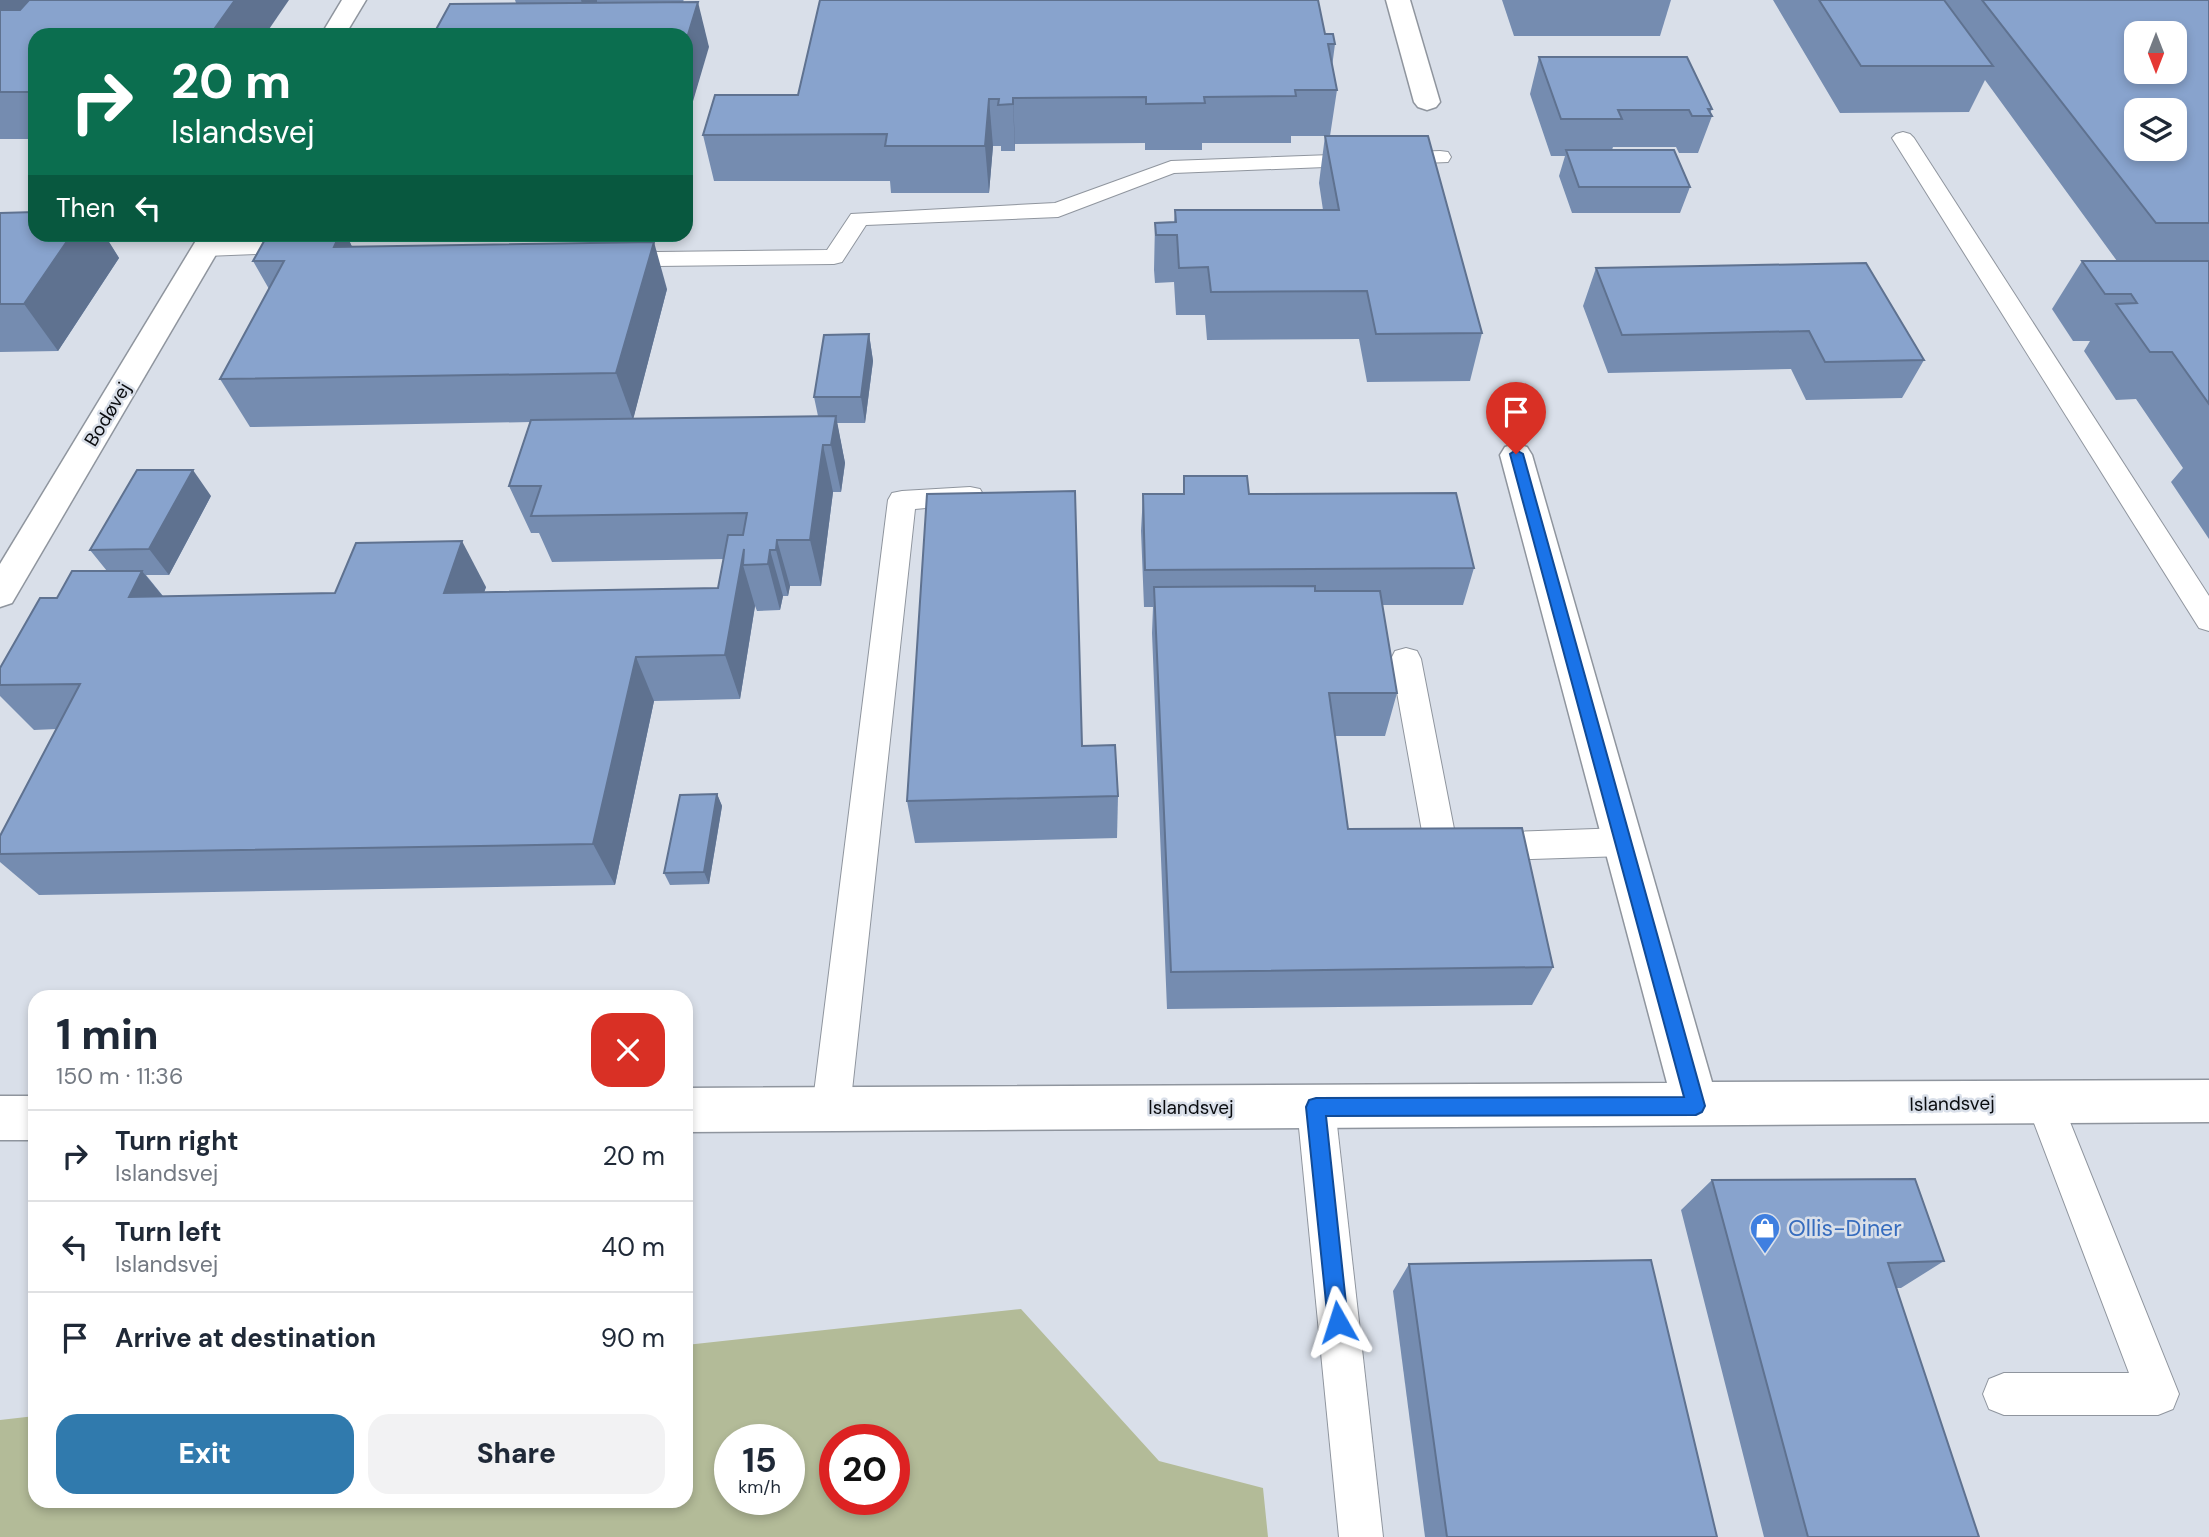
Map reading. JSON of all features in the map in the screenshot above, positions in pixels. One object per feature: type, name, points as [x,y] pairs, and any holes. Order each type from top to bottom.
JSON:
[{"type":"street","points":[[337,28],[354,0]]},
{"type":"street","points":[[1398,0],[1427,102]]},
{"type":"street","name":"Bodøvej","points":[[2,587],[210,242]]},
{"type":"street","points":[[1516,454],[1696,1106]]},
{"type":"street","name":"Islandsvej","points":[[693,1110],[2209,1101]]},
{"type":"street","points":[[0,1118],[28,1118]]},
{"type":"lane","points":[[1903,138],[2209,620]]},
{"type":"lane","points":[[621,242],[657,259],[834,257],[859,219],[1058,210],[1171,167],[1440,157]]},
{"type":"lane","points":[[210,242],[329,247]]},
{"type":"lane","points":[[831,1109],[902,500],[1003,494]]},
{"type":"lane","points":[[1406,659],[1441,848],[1624,842]]},
{"type":"lane","points":[[2004,1394],[2158,1394],[2044,1102]]},
{"type":"lane","points":[[1316,1107],[1361,1537]]},
{"type":"green space","points":[[1021,1309],[1159,1461],[1263,1488],[1268,1537],[0,1537],[0,1420],[28,1417],[28,1508],[693,1508],[693,1344]]},
{"type":"building","points":[[29,0],[235,0],[215,28],[28,28],[28,92],[0,92],[0,10],[20,10]]},
{"type":"building","points":[[820,0],[1318,0],[1325,34],[1333,34],[1335,44],[1328,44],[1337,90],[1295,90],[1296,96],[1204,97],[1205,103],[1146,104],[1146,97],[1013,98],[1013,104],[998,105],[999,99],[989,99],[985,146],[885,146],[887,134],[703,135],[715,95],[798,95]]},
{"type":"building","points":[[1819,0],[1944,0],[1993,66],[1861,66]]},
{"type":"building","points":[[1982,0],[2209,0],[2209,223],[2156,223]]},
{"type":"building","points":[[698,2],[690,28],[437,28],[450,4]]},
{"type":"building","points":[[1539,57],[1687,57],[1712,109],[1708,109],[1712,116],[1692,116],[1689,110],[1618,110],[1622,119],[1561,119]]},
{"type":"building","points":[[1325,136],[1428,136],[1482,333],[1376,334],[1367,291],[1211,292],[1208,267],[1179,268],[1177,235],[1156,235],[1155,223],[1176,222],[1175,210],[1339,210]]},
{"type":"building","points":[[1566,150],[1674,150],[1690,187],[1579,187]]},
{"type":"building","points":[[28,212],[28,242],[67,242],[24,304],[0,304],[0,213]]},
{"type":"building","points":[[264,242],[336,242],[334,247],[654,242],[616,373],[220,379],[284,261],[253,261]]},
{"type":"building","points":[[2082,261],[2209,261],[2209,404],[2172,352],[2150,352],[2116,304],[2137,303],[2131,294],[2105,294]]},
{"type":"building","points":[[1866,263],[1924,360],[1825,362],[1809,331],[1622,335],[1596,268]]},
{"type":"building","points":[[869,334],[861,397],[814,397],[824,335]]},
{"type":"building","points":[[836,416],[831,445],[823,445],[810,540],[777,540],[776,550],[770,550],[768,564],[743,565],[744,549],[725,655],[636,657],[593,844],[0,854],[0,836],[80,684],[0,685],[0,668],[40,598],[57,598],[72,571],[142,571],[129,597],[335,593],[356,543],[462,541],[444,593],[718,588],[728,535],[743,535],[747,513],[531,516],[541,486],[509,486],[531,420]]},
{"type":"building","points":[[137,470],[193,470],[149,549],[90,550]]},
{"type":"building","points":[[1184,476],[1247,476],[1249,494],[1456,493],[1474,568],[1145,570],[1143,494],[1184,494]]},
{"type":"building","points":[[1075,491],[1082,746],[1115,745],[1118,796],[907,801],[927,494]]},
{"type":"building","points":[[1315,586],[1315,591],[1380,591],[1397,693],[1329,693],[1348,829],[1522,828],[1553,967],[1171,972],[1154,587]]},
{"type":"building","points":[[717,794],[704,872],[664,873],[680,795]]},
{"type":"building","points":[[1915,1179],[1944,1261],[1888,1263],[1979,1537],[1808,1537],[1712,1180]]},
{"type":"building","points":[[1651,1260],[1717,1537],[1447,1537],[1409,1264]]},
{"type":"place","name":"Ollis-Diner","points":[[1765,1255]]},
{"type":"route","points":[[1338,1322],[1316,1107],[1696,1106],[1516,454]]}]
